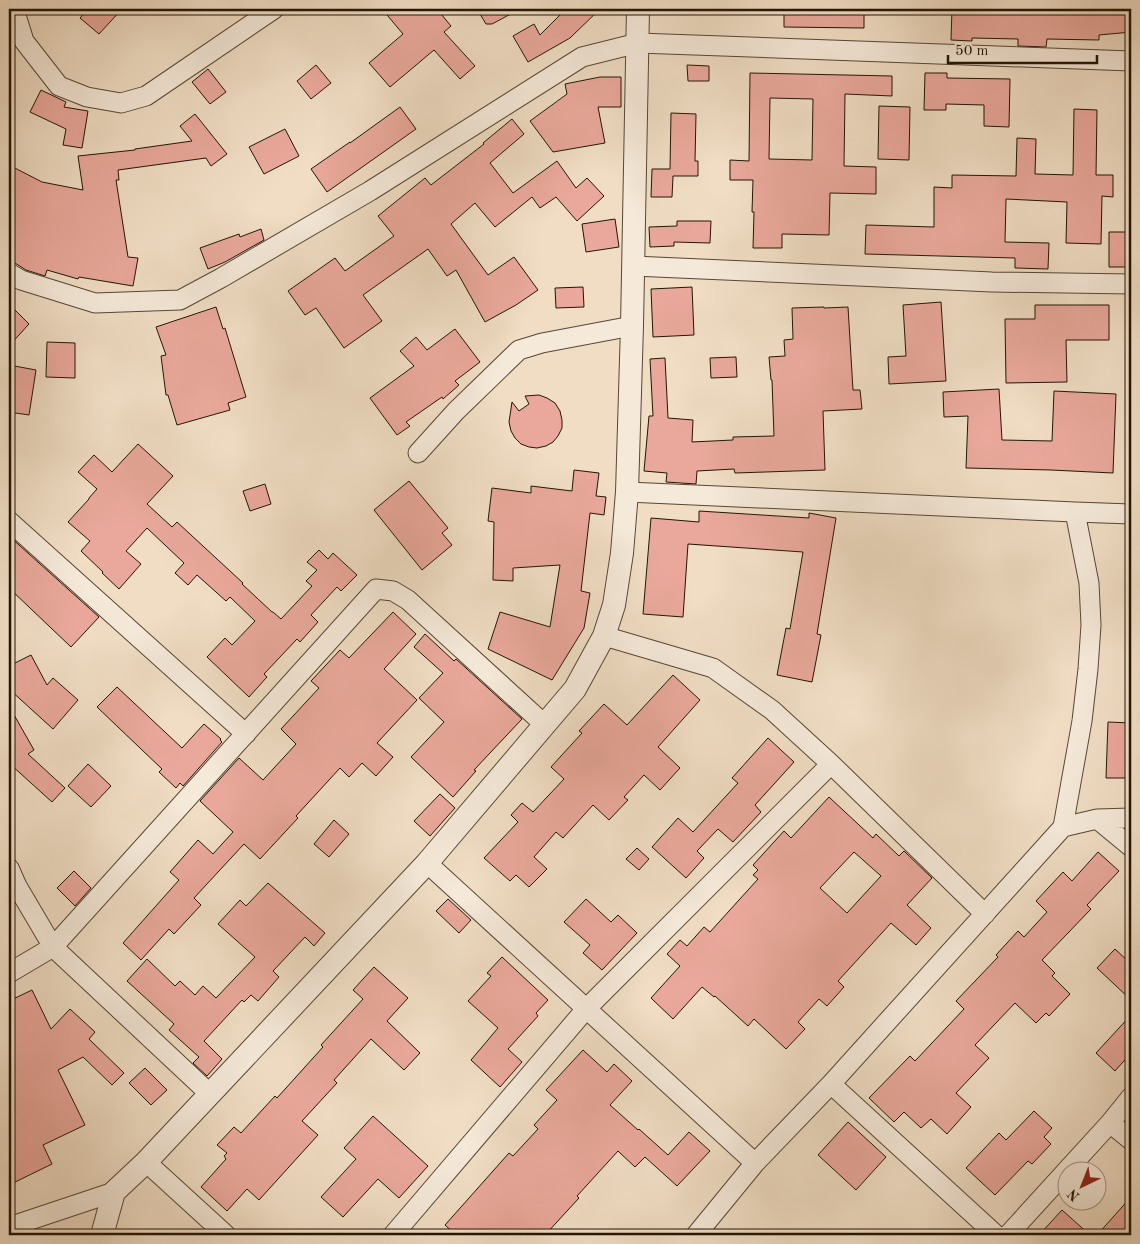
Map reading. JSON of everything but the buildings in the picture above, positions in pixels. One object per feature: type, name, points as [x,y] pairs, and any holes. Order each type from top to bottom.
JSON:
[{"type":"street","points":[[14,9],[24,41],[59,86],[87,98],[121,103],[146,96],[274,9]]},
{"type":"street","points":[[9,1227],[114,1192],[146,1162],[427,863],[575,689],[604,636],[614,605],[622,553],[627,492],[638,9]]},
{"type":"street","points":[[9,273],[21,280],[94,303],[180,300],[221,278],[370,190],[582,57],[638,43],[1131,61]]},
{"type":"street","points":[[633,266],[992,282],[1131,284]]},
{"type":"street","points":[[418,453],[456,411],[519,350],[542,343],[632,326]]},
{"type":"street","points":[[627,492],[1131,514]]},
{"type":"street","points":[[696,1235],[755,1163],[831,1084],[1063,827],[1082,721],[1091,625],[1089,583],[1076,512]]},
{"type":"street","points":[[9,521],[246,734]]},
{"type":"street","points":[[9,973],[53,947],[376,589],[393,591],[408,600],[545,725]]},
{"type":"street","points":[[604,636],[713,668],[772,710],[832,764],[985,914]]},
{"type":"street","points":[[394,1235],[586,1009],[832,764]]},
{"type":"street","points":[[1063,827],[1097,820],[1131,818]]},
{"type":"street","points":[[1097,820],[1131,847]]},
{"type":"street","points":[[427,863],[755,1163]]},
{"type":"street","points":[[9,868],[16,886],[53,947],[210,1094]]},
{"type":"street","points":[[831,1084],[996,1235]]},
{"type":"street","points":[[1008,1235],[1110,1123],[1131,1097]]},
{"type":"street","points":[[1110,1123],[1131,1140]]},
{"type":"street","points":[[146,1162],[226,1235]]},
{"type":"street","points":[[102,1235],[114,1192]]}]
